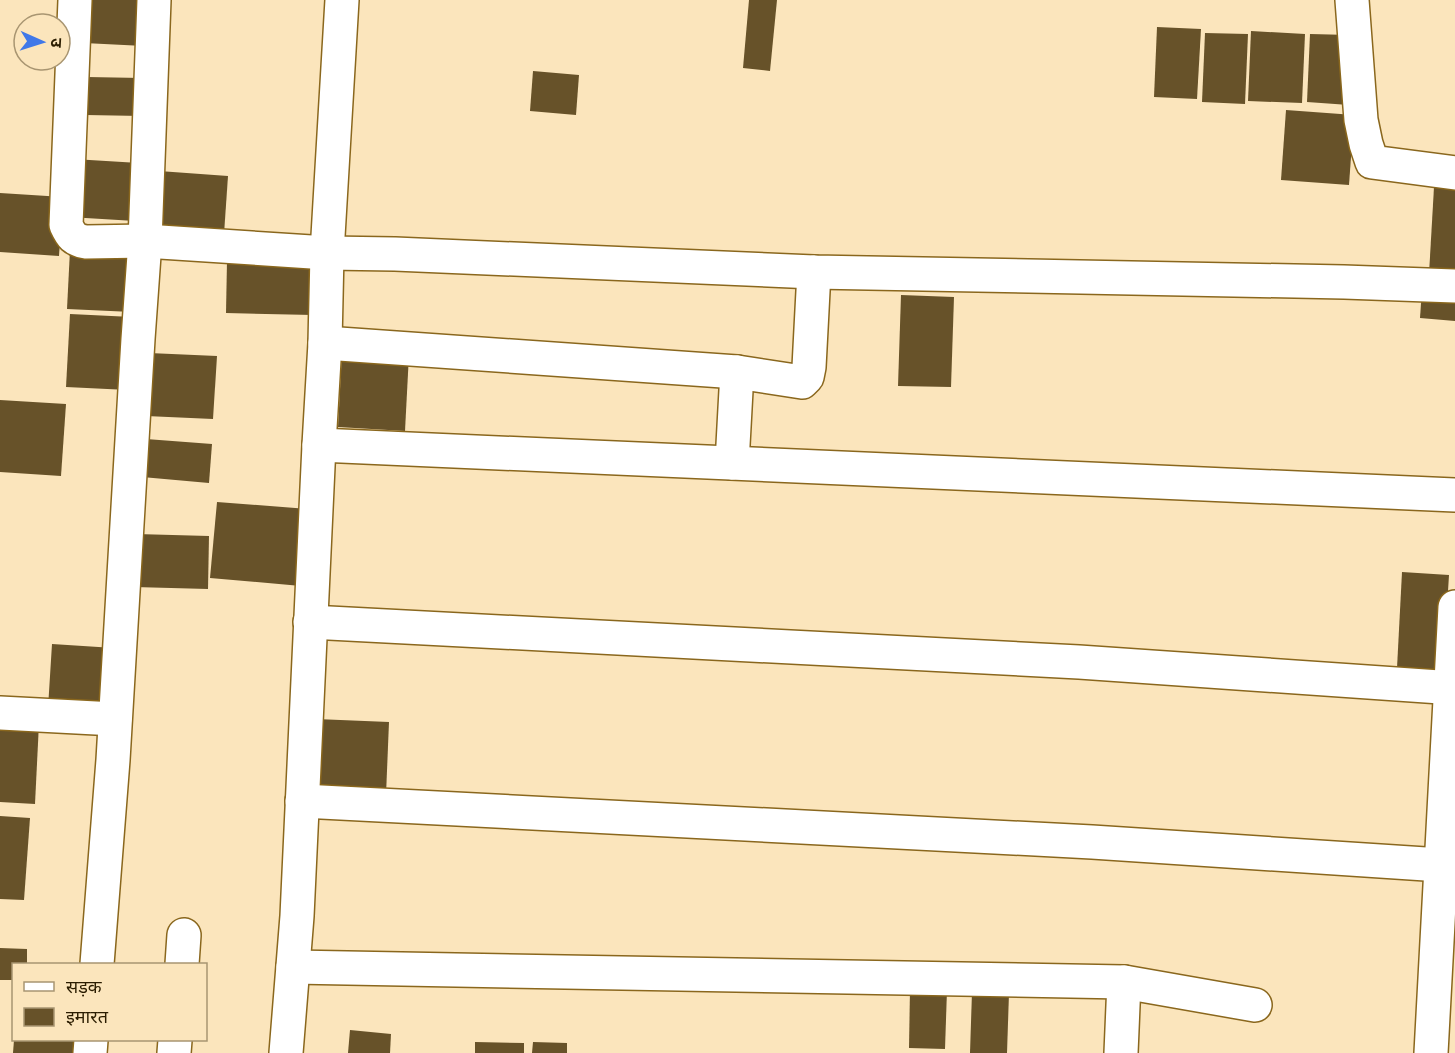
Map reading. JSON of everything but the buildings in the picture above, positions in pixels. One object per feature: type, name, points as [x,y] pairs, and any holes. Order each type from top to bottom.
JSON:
[{"type":"street","points":[[75,0],[66,225],[70,235],[77,241],[145,241],[327,253],[407,254],[814,272],[1455,286]]},
{"type":"street","points":[[97,963],[113,760],[145,241],[154,0]]},
{"type":"street","points":[[286,1053],[297,916],[325,343],[327,253],[342,0]]},
{"type":"street","points":[[1352,0],[1361,120],[1372,162],[1455,173]]},
{"type":"street","points":[[325,343],[737,372],[802,382],[807,376],[809,367],[814,272]]},
{"type":"street","points":[[732,463],[737,372]]},
{"type":"street","points":[[319,445],[1455,495]]},
{"type":"street","points":[[1431,1053],[1455,607]]},
{"type":"street","points":[[310,622],[1078,662],[1452,688]]},
{"type":"street","points":[[0,713],[115,719]]},
{"type":"street","points":[[302,801],[1092,842],[1441,865]]},
{"type":"street","points":[[292,968],[1124,982],[1255,1005]]},
{"type":"street","points":[[1121,1053],[1124,982]]}]
